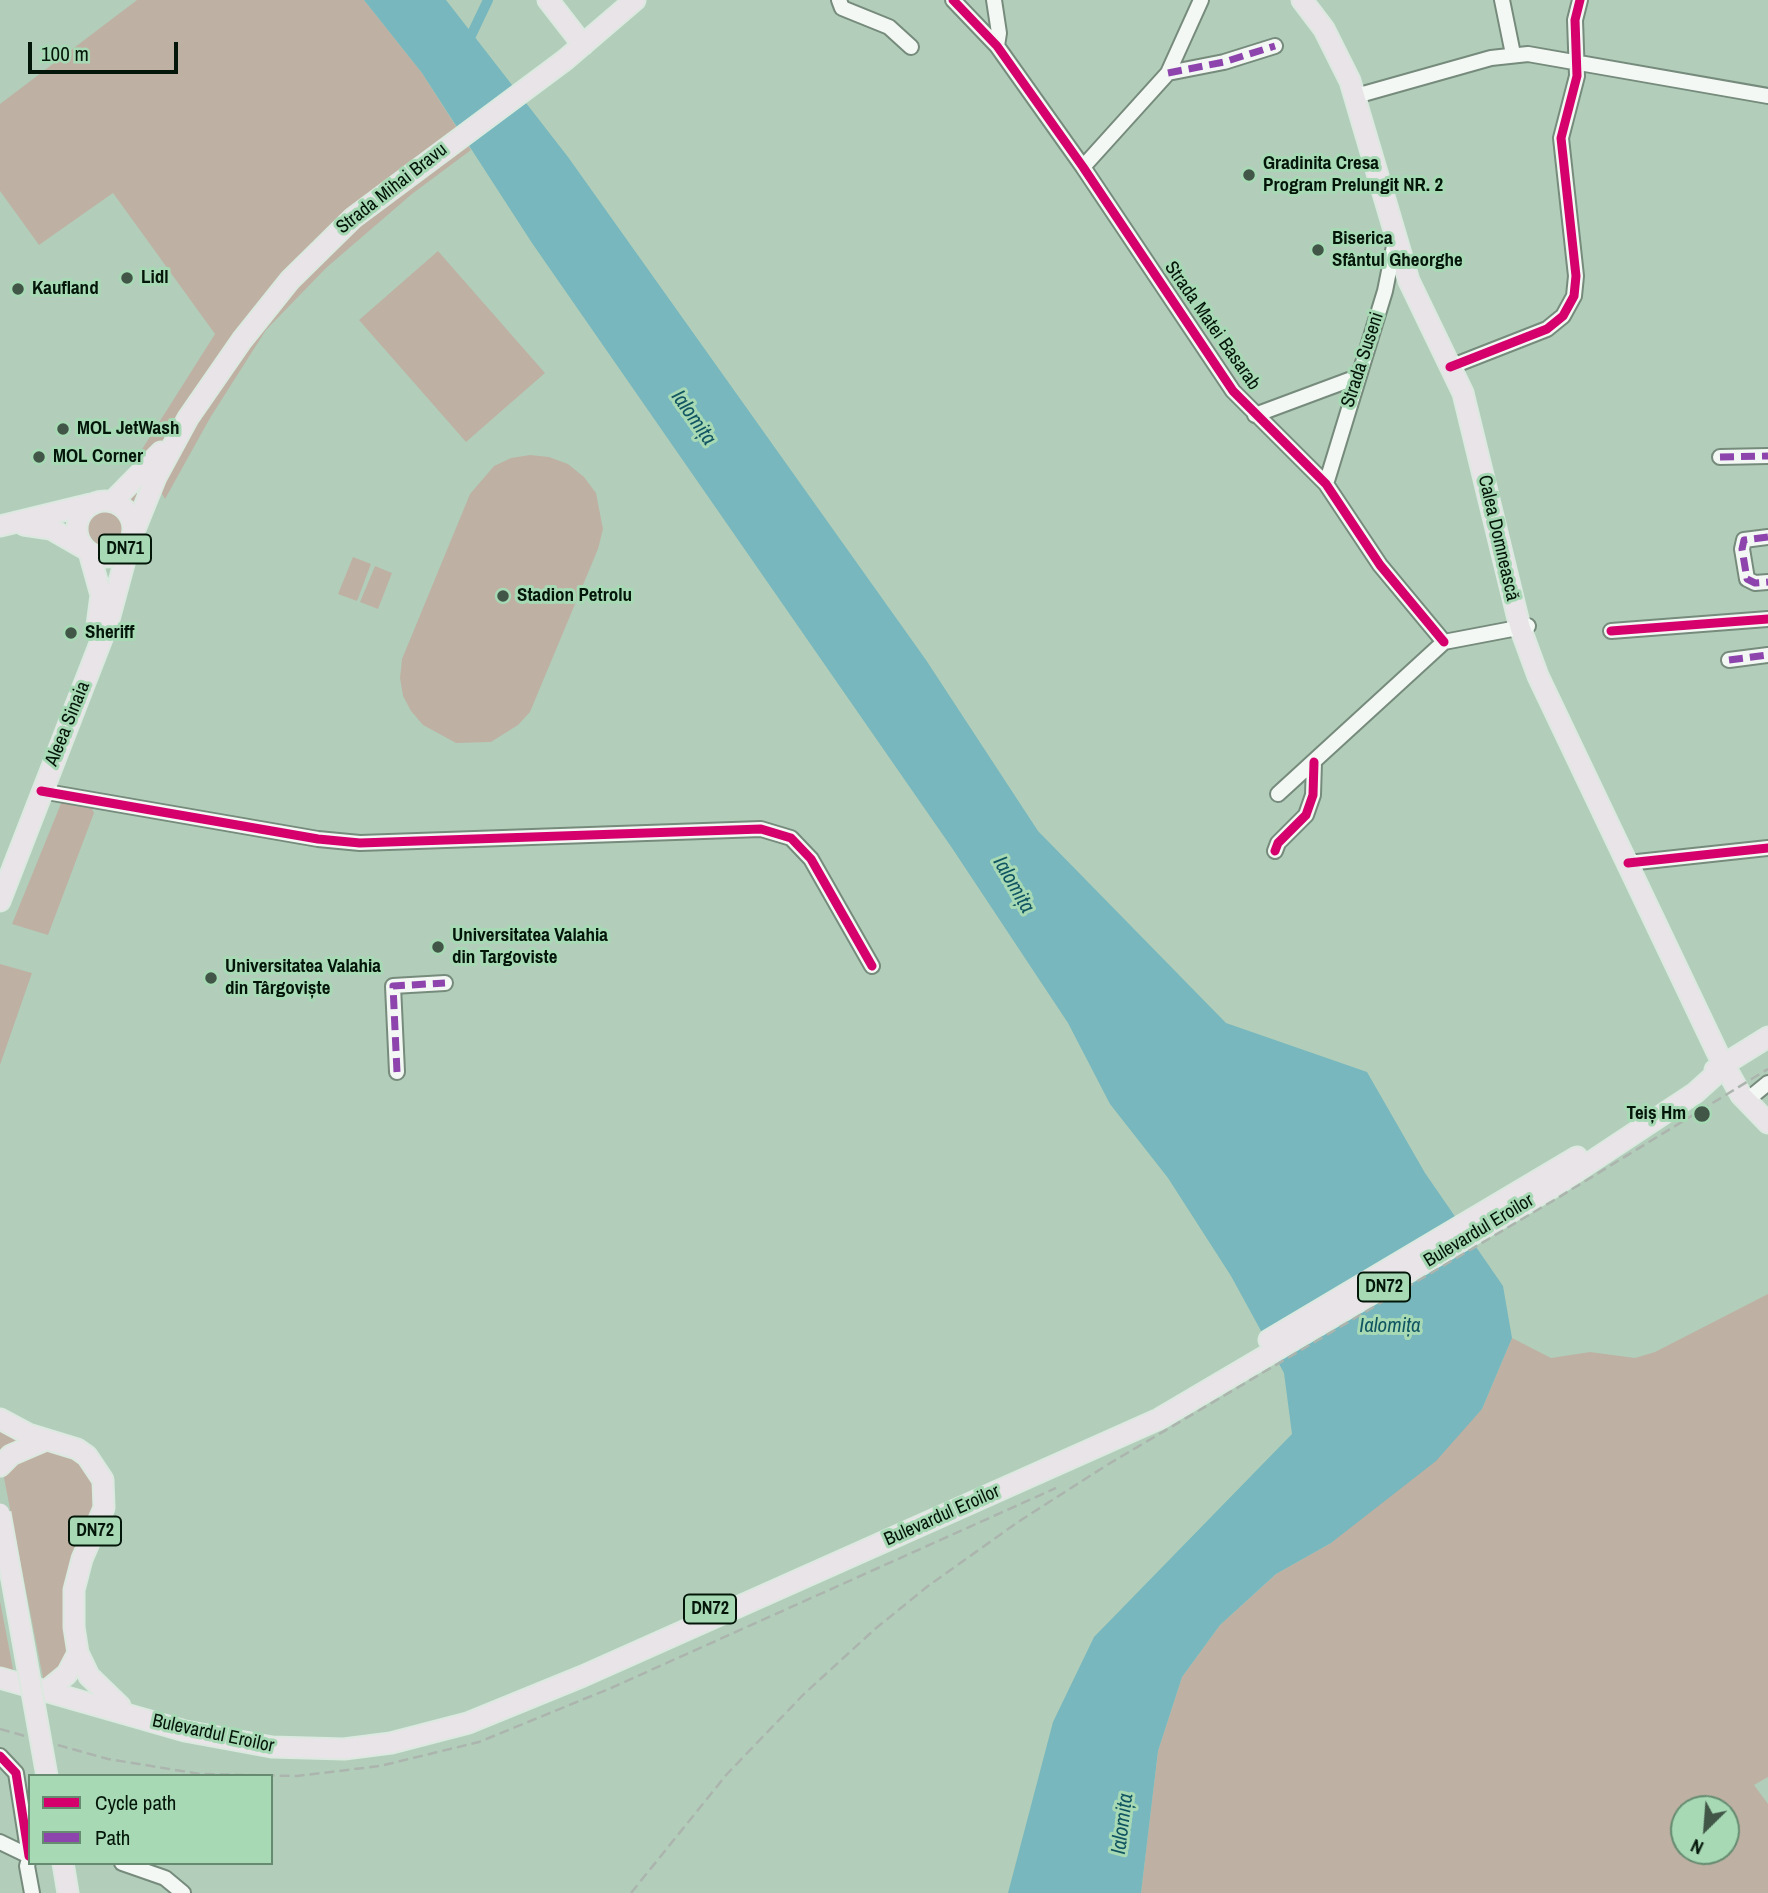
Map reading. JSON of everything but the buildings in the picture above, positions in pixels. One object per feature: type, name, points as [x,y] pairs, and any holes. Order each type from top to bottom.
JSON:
[{"type":"main road","points":[[548,0],[578,38],[613,21],[635,0]]},
{"type":"main road","name":"Calea Domnească","points":[[1310,2],[1360,95],[1402,268],[1453,366],[1466,405],[1524,626],[1548,699],[1716,1031],[1725,1066]]},
{"type":"main road","name":"Strada Mihai Bravu","points":[[112,502],[146,469],[188,418],[242,340],[290,279],[353,218],[565,60],[578,38]]},
{"type":"main road","name":"Calea Domnească","points":[[1360,95],[1402,268],[1453,366]]},
{"type":"main road","name":"Strada Mihai Bravu","points":[[131,540],[156,477],[188,418]]},
{"type":"main road","points":[[4,525],[91,504],[112,502]]},
{"type":"main road","name":"DN71","points":[[86,550],[106,558],[115,556],[131,540],[131,517],[126,510],[112,502]]},
{"type":"main road","name":"Aleea Sinaia","points":[[0,877],[101,607],[97,572],[79,540],[77,524],[80,516],[91,504]]},
{"type":"main road","points":[[4,525],[51,529],[86,550]]},
{"type":"main road","name":"Aleea Sinaia","points":[[0,901],[41,790],[105,632],[131,540]]},
{"type":"main road","name":"Calea Domnească","points":[[1632,863],[1725,1066]]},
{"type":"main road","name":"Bulevardul Eroilor","points":[[44,1692],[212,1737],[272,1747],[344,1749],[432,1734],[495,1714],[1159,1419],[1210,1383],[1695,1093],[1725,1066],[1768,1037]]},
{"type":"main road","points":[[1725,1066],[1746,1101],[1768,1123]]},
{"type":"main road","name":"Bulevardul Eroilor","points":[[83,1704],[120,1706],[246,1736],[294,1740],[342,1740],[376,1736],[441,1722],[478,1710],[721,1604],[1210,1383]]},
{"type":"main road","name":"DN72","points":[[0,1419],[15,1429],[67,1444],[87,1456],[103,1480],[105,1494],[99,1523],[82,1559],[74,1590],[83,1704]]},
{"type":"main road","points":[[0,1466],[11,1455],[46,1440]]},
{"type":"main road","points":[[0,1513],[47,1774]]},
{"type":"main road","points":[[44,1692],[80,1664],[120,1706]]},
{"type":"main road","name":"DN72","points":[[0,1678],[44,1692]]},
{"type":"main road","points":[[63,1865],[68,1893]]},
{"type":"street","points":[[839,0],[842,8],[888,27],[911,47]]},
{"type":"street","name":"Strada Matei Basarab","points":[[953,0],[997,46],[1083,167],[1233,391],[1326,484],[1380,565],[1444,642]]},
{"type":"street","points":[[994,0],[999,33],[997,46]]},
{"type":"street","points":[[1083,167],[1168,73],[1201,0]]},
{"type":"street","points":[[1502,0],[1513,54]]},
{"type":"street","points":[[1453,366],[1547,329],[1563,316],[1574,296],[1576,276],[1561,138],[1578,61],[1572,0]]},
{"type":"street","points":[[1575,20],[1580,0]]},
{"type":"street","points":[[1168,73],[1224,62],[1275,46]]},
{"type":"street","points":[[1360,95],[1513,54],[1578,61],[1768,96]]},
{"type":"street","name":"Strada Suseni","points":[[1326,484],[1385,291],[1402,268]]},
{"type":"street","points":[[1385,291],[1399,290],[1414,295]]},
{"type":"street","points":[[1255,415],[1357,377]]},
{"type":"street","points":[[1720,457],[1768,456]]},
{"type":"street","points":[[1768,537],[1744,540],[1742,549],[1746,579],[1755,583],[1768,582]]},
{"type":"street","points":[[1612,631],[1768,619]]},
{"type":"street","points":[[1278,794],[1444,642],[1524,626]]},
{"type":"street","points":[[1729,660],[1768,655]]},
{"type":"street","points":[[1275,851],[1278,843],[1306,815],[1313,795],[1314,762]]},
{"type":"street","points":[[41,790],[318,839],[360,843],[761,829],[791,838],[811,859],[872,966]]},
{"type":"street","points":[[1632,863],[1768,848]]},
{"type":"street","points":[[397,1072],[393,986],[445,983]]},
{"type":"street","points":[[1746,1101],[1768,1083]]},
{"type":"street","points":[[0,1756],[16,1773],[28,1849]]},
{"type":"street","points":[[0,1842],[28,1855]]},
{"type":"street","points":[[28,1861],[32,1893]]},
{"type":"street","points":[[128,1865],[165,1878],[183,1893]]},
{"type":"shaded area","points":[[137,0],[364,0],[422,73],[471,150],[412,194],[326,268],[266,330],[210,418],[165,499],[153,479],[137,509],[127,498],[149,471],[139,454],[215,334],[113,193],[39,245],[0,191],[0,104]]},
{"type":"shaded area","points":[[438,251],[545,373],[466,442],[359,320]]},
{"type":"shaded area","name":"Stadion Petrolu","points":[[530,455],[549,457],[568,464],[584,477],[596,493],[603,529],[598,549],[530,712],[518,725],[491,742],[456,743],[423,725],[411,711],[403,696],[400,678],[402,659],[470,494],[494,466],[511,458]]},
{"type":"shaded area","points":[[105,508],[120,514],[126,529],[120,544],[105,550],[90,544],[84,529],[90,514]]},
{"type":"shaded area","points":[[353,557],[371,564],[357,601],[338,594]]},
{"type":"shaded area","points":[[375,566],[392,573],[378,609],[360,602]]},
{"type":"shaded area","points":[[62,801],[90,805],[94,813],[48,935],[12,924]]},
{"type":"shaded area","points":[[0,964],[32,973],[0,1065]]},
{"type":"shaded area","points":[[1768,1294],[1768,1777],[1754,1785],[1768,1804],[1768,1893],[1141,1893],[1158,1751],[1182,1677],[1220,1625],[1276,1574],[1331,1543],[1482,1409],[1512,1338],[1551,1358],[1590,1352],[1635,1358],[1655,1352]]},
{"type":"shaded area","points":[[0,1430],[8,1436],[24,1441],[0,1453]]},
{"type":"shaded area","points":[[33,1451],[58,1452],[79,1462],[88,1473],[96,1498],[71,1562],[64,1589],[63,1623],[69,1663],[44,1683],[4,1478],[6,1467]]},
{"type":"shaded area","points":[[0,1601],[14,1674],[0,1670]]},
{"type":"water","name":"Ialomița","points":[[364,0],[446,0],[568,157],[926,660],[1038,831],[1226,1023],[1367,1072],[1425,1173],[1503,1286],[1512,1338],[1482,1409],[1436,1461],[1331,1543],[1276,1574],[1220,1625],[1182,1677],[1158,1751],[1141,1893],[1008,1893],[1053,1722],[1094,1637],[1292,1434],[1284,1373],[1231,1276],[1168,1178],[1110,1104],[1068,1023],[952,848],[532,243],[422,73]]},
{"type":"waterway","points":[[467,44],[488,0]]},
{"type":"railway","points":[[631,1893],[727,1774],[804,1694],[875,1629],[928,1586],[1018,1522],[1107,1465],[1556,1199],[1768,1069]]},
{"type":"railway","points":[[273,1776],[297,1776],[380,1766],[479,1742],[611,1688],[1056,1488]]},
{"type":"railway","points":[[0,1729],[108,1759],[200,1774]]},
{"type":"marked path","points":[[1168,73],[1224,62],[1275,46]]},
{"type":"marked path","points":[[1720,457],[1768,456]]},
{"type":"marked path","points":[[1768,537],[1744,540],[1742,549],[1747,579],[1755,583],[1768,582]]},
{"type":"marked path","points":[[1729,660],[1768,655]]},
{"type":"marked path","points":[[397,1072],[393,986],[445,983]]},
{"type":"cycle path","points":[[953,0],[997,46],[1083,167],[1233,391],[1326,484],[1380,565],[1444,642]]},
{"type":"cycle path","points":[[1450,367],[1547,329],[1563,316],[1574,296],[1576,276],[1561,138],[1577,76],[1575,20],[1580,0]]},
{"type":"cycle path","points":[[1611,631],[1768,619]]},
{"type":"cycle path","points":[[1275,851],[1278,843],[1306,815],[1313,795],[1314,762]]},
{"type":"cycle path","points":[[41,791],[318,839],[360,843],[761,829],[791,838],[811,859],[872,966]]},
{"type":"cycle path","points":[[1628,863],[1768,848]]},
{"type":"cycle path","points":[[0,1756],[16,1773],[28,1850]]},
{"type":"place","name":"Gradinita Cresa Program Prelungit NR. 2","points":[[1249,175]]},
{"type":"place","name":"Biserica Sfântul Gheorghe","points":[[1318,250]]},
{"type":"place","name":"Lidl","points":[[127,278]]},
{"type":"place","name":"Kaufland","points":[[18,289]]},
{"type":"place","name":"MOL JetWash","points":[[63,429]]},
{"type":"place","name":"MOL Corner","points":[[39,457]]},
{"type":"place","name":"Stadion Petrolu","points":[[503,596]]},
{"type":"place","name":"Sheriff","points":[[71,633]]},
{"type":"place","name":"Universitatea Valahia din Targoviste","points":[[438,947]]},
{"type":"place","name":"Universitatea Valahia din Târgoviște","points":[[211,978]]},
{"type":"place","name":"Teiș Hm","points":[[1702,1114]]}]
